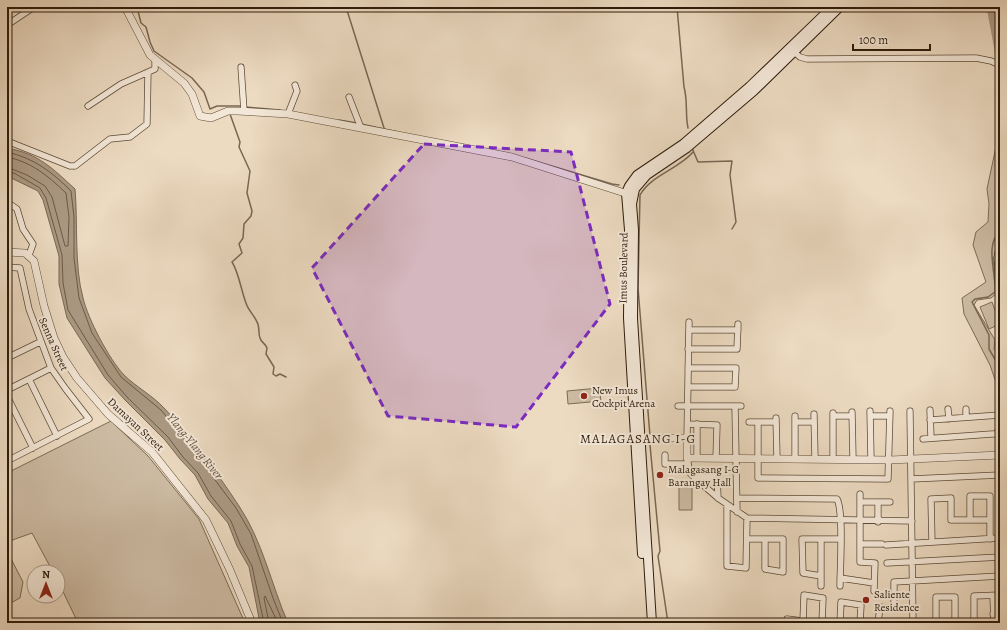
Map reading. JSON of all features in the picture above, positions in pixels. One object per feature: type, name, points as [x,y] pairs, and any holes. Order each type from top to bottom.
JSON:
[{"type":"main road","points":[[792,50],[832,7]]},
{"type":"main road","points":[[629,195],[629,186],[638,175],[683,144],[840,7]]},
{"type":"main road","name":"Imus Boulevard","points":[[629,195],[628,318],[639,438],[652,623]]},
{"type":"main road","name":"Imus Boulevard","points":[[639,438],[647,623]]},
{"type":"street","points":[[7,25],[34,7]]},
{"type":"street","points":[[125,7],[147,49],[155,60],[187,86],[192,94],[200,116],[212,118],[228,111],[288,114],[512,157],[629,195]]},
{"type":"street","points":[[792,50],[800,57],[807,59],[976,58],[991,61],[999,65]]},
{"type":"street","points":[[88,106],[120,84],[155,70],[155,60]]},
{"type":"street","points":[[241,67],[244,111]]},
{"type":"street","points":[[7,141],[70,166],[75,166],[110,139],[130,137],[147,124],[148,72]]},
{"type":"street","points":[[288,114],[297,91],[295,84]]},
{"type":"street","points":[[349,97],[361,128]]},
{"type":"street","points":[[7,202],[17,209],[23,229],[33,244],[29,255],[7,252]]},
{"type":"street","points":[[1000,242],[1000,285]]},
{"type":"street","name":"Damayan Street","points":[[29,255],[34,261],[47,317],[54,338],[68,365],[83,387],[108,414],[155,456],[203,515],[222,550],[252,623]]},
{"type":"street","name":"Senna Street","points":[[7,267],[20,268],[29,309],[40,342],[51,368],[90,419],[57,436]]},
{"type":"street","points":[[689,322],[687,461],[690,473],[694,477],[727,505],[747,518],[840,519],[878,522],[912,521]]},
{"type":"street","points":[[688,349],[737,349],[738,327],[689,330]]},
{"type":"street","points":[[7,358],[40,342]]},
{"type":"street","points":[[7,390],[51,368]]},
{"type":"street","points":[[688,368],[736,368],[735,387],[688,387]]},
{"type":"street","points":[[8,459],[57,436],[29,379]]},
{"type":"street","points":[[7,396],[33,448]]},
{"type":"street","points":[[678,406],[738,406],[736,458],[738,512]]},
{"type":"street","points":[[948,409],[949,418]]},
{"type":"street","points":[[966,409],[966,418]]},
{"type":"street","points":[[930,410],[931,438]]},
{"type":"street","points":[[910,411],[913,623]]},
{"type":"street","points":[[758,422],[758,478],[888,479],[890,460],[890,413],[870,413],[871,459]]},
{"type":"street","points":[[814,414],[815,459]]},
{"type":"street","points":[[833,459],[833,414],[852,414],[853,459]]},
{"type":"street","points":[[930,420],[1000,415]]},
{"type":"street","points":[[795,416],[795,459]]},
{"type":"street","points":[[749,422],[776,420],[777,459]]},
{"type":"street","points":[[795,422],[814,422]]},
{"type":"street","points":[[688,424],[717,425],[716,458]]},
{"type":"street","points":[[697,424],[697,458]]},
{"type":"street","points":[[923,439],[996,434],[1000,426]]},
{"type":"street","points":[[639,438],[687,438]]},
{"type":"street","points":[[665,455],[666,464],[697,458],[911,460],[1000,455]]},
{"type":"street","points":[[911,479],[1000,475]]},
{"type":"street","points":[[694,477],[718,477],[718,498]]},
{"type":"street","points":[[860,494],[860,562],[875,563],[874,591]]},
{"type":"street","points":[[970,520],[970,496],[990,496],[990,539]]},
{"type":"street","points":[[737,498],[835,498],[839,504],[840,519],[840,586]]},
{"type":"street","points":[[932,542],[931,499],[951,498],[951,520],[990,520]]},
{"type":"street","points":[[860,502],[890,502]]},
{"type":"street","points":[[878,502],[878,522]]},
{"type":"street","points":[[727,505],[727,566],[746,568],[747,518]]},
{"type":"street","points":[[860,544],[884,545],[912,542],[1000,538]]},
{"type":"street","points":[[746,539],[765,539],[783,539],[783,572],[765,569],[765,539]]},
{"type":"street","points":[[821,576],[805,575],[802,571],[802,539],[840,539]]},
{"type":"street","points":[[821,539],[821,586]]},
{"type":"street","points":[[887,563],[1000,557]]},
{"type":"street","points":[[878,623],[880,607],[894,609],[894,582],[1000,576]]},
{"type":"street","points":[[840,578],[874,583]]},
{"type":"street","points":[[803,621],[804,595],[823,598],[822,623]]},
{"type":"street","points":[[974,623],[974,596],[1000,595]]},
{"type":"street","points":[[993,596],[994,623]]},
{"type":"street","points":[[936,623],[936,598],[955,598],[955,623]]},
{"type":"street","points":[[840,623],[841,602],[861,605],[860,623]]},
{"type":"street","points":[[993,614],[1000,614]]},
{"type":"street","points":[[787,620],[819,623]]},
{"type":"highlighted area","points":[[424,144],[571,152],[610,304],[516,427],[388,416],[312,268]]},
{"type":"shaded area","points":[[1000,128],[1000,238],[993,260],[997,286],[996,294],[991,298],[977,300],[974,305],[995,340],[994,349],[1000,357],[1000,394],[990,365],[964,314],[962,298],[986,282],[973,245],[976,232],[988,222],[989,204],[987,189]]},
{"type":"shaded area","points":[[992,302],[1000,324],[989,329],[980,307]]},
{"type":"shaded area","name":"New Imus Cockpit Arena","points":[[599,388],[601,401],[568,404],[567,391]]},
{"type":"shaded area","points":[[111,421],[148,456],[199,519],[245,623],[78,623],[66,598],[66,564],[49,564],[32,533],[7,542],[7,473]]},
{"type":"shaded area","points":[[679,487],[692,487],[692,510],[679,510]]},
{"type":"shaded area","points":[[7,551],[23,582],[20,598],[7,605]]},
{"type":"water","name":"Ylang-Ylang River","points":[[7,148],[37,158],[52,168],[75,189],[78,272],[83,298],[89,317],[118,368],[124,375],[159,403],[184,430],[239,506],[261,549],[288,623],[260,623],[249,567],[237,546],[228,523],[208,499],[195,475],[165,440],[105,378],[67,318],[59,284],[59,256],[43,200],[38,191],[7,176]]},
{"type":"waterway","points":[[137,7],[141,23],[146,27],[154,51],[192,78],[204,92],[210,109],[217,106],[242,106]]},
{"type":"waterway","points":[[346,7],[384,128]]},
{"type":"waterway","points":[[677,7],[688,128]]},
{"type":"waterway","points":[[991,7],[1000,55]]},
{"type":"waterway","points":[[246,107],[280,110]]},
{"type":"waterway","points":[[230,114],[240,142],[239,147],[250,171],[247,193],[252,211],[251,216],[244,224],[243,238],[239,244],[242,253],[232,262],[247,306],[258,324],[259,336],[267,348],[266,354],[274,367],[273,374],[276,376],[280,374],[286,377]]},
{"type":"waterway","points":[[339,120],[357,123]]},
{"type":"waterway","points":[[361,124],[398,132]]},
{"type":"waterway","points":[[692,148],[698,162],[732,161],[730,175],[736,222],[732,229]]},
{"type":"waterway","points":[[650,436],[638,288],[640,195],[651,182],[680,163],[693,152]]},
{"type":"waterway","points":[[525,158],[619,185]]},
{"type":"waterway","points":[[1000,233],[995,238],[992,252],[995,292],[988,297],[975,299],[972,302],[989,335],[989,349],[996,361],[1000,378]]},
{"type":"waterway","points":[[650,445],[660,551],[658,556],[668,623]]},
{"type":"place","name":"New Imus Cockpit Arena","points":[[584,396]]},
{"type":"place","name":"Malagasang I-G Barangay Hall","points":[[660,475]]},
{"type":"place","name":"Saliente Residence","points":[[866,600]]},
{"type":"district","name":"MALAGASANG I-G","points":[[638,438]]}]
